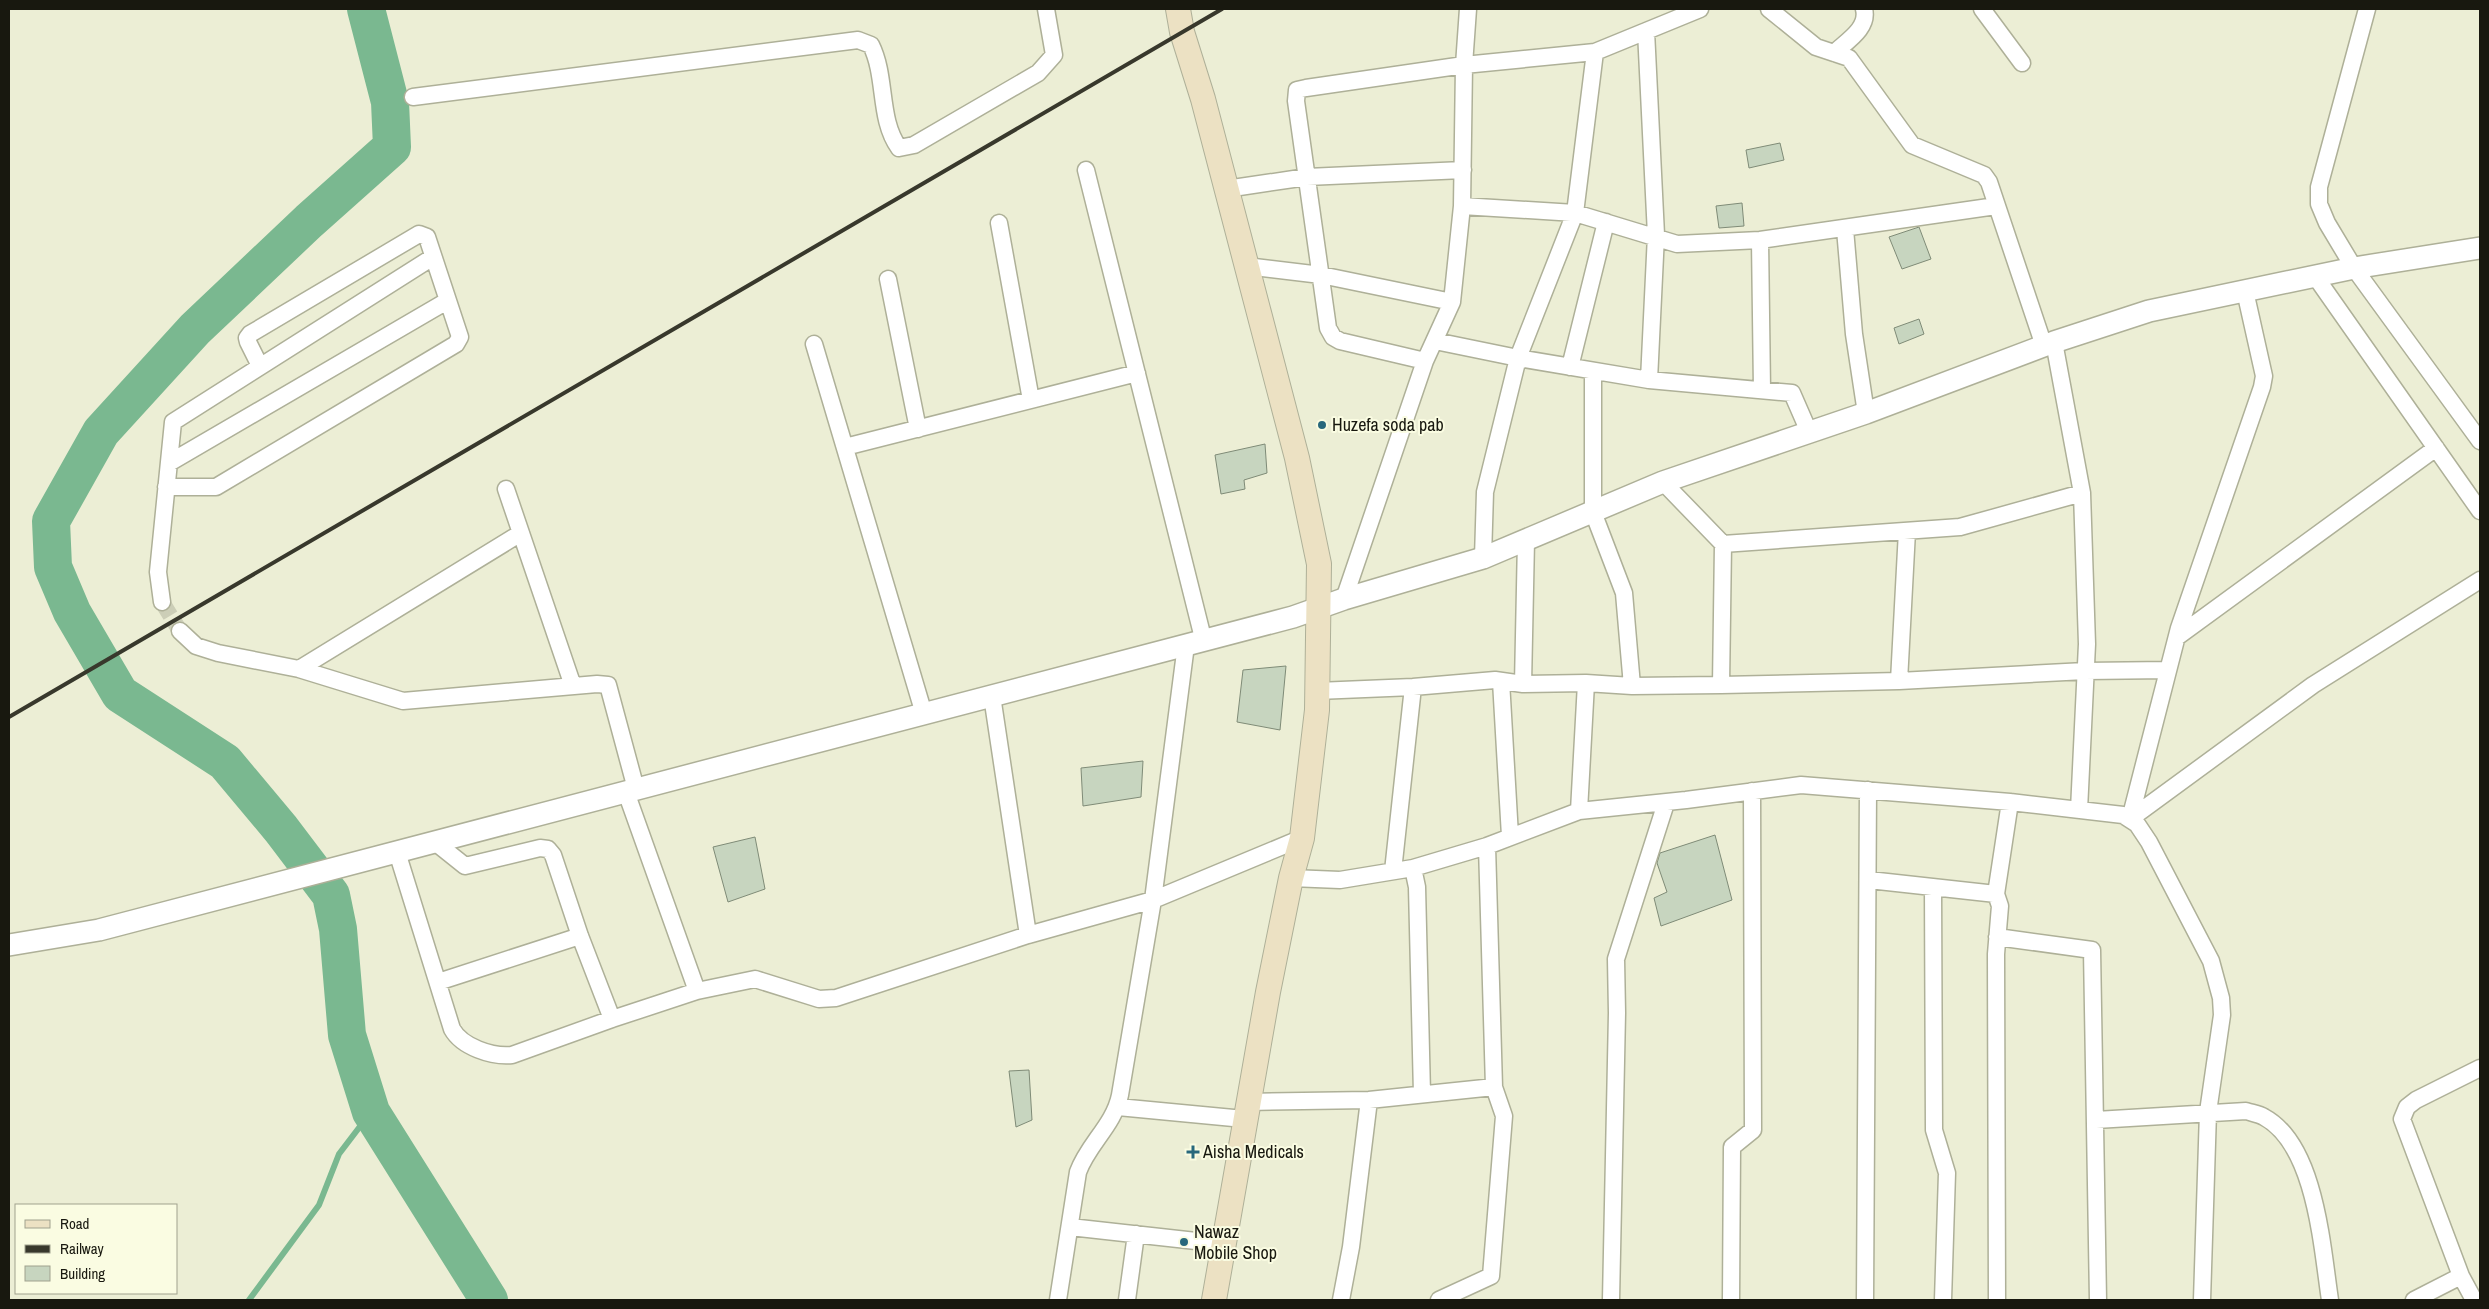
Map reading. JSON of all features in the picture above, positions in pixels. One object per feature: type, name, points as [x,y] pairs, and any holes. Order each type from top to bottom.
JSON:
[{"type":"main road","points":[[1178,9],[1182,32],[1203,99],[1299,468],[1320,564],[1317,691],[1302,838],[1291,878],[1246,1110],[1214,1300]]},
{"type":"street","points":[[412,97],[858,40],[871,46],[878,59],[891,137],[899,148],[914,145],[1038,73],[1054,56],[1046,9]]},
{"type":"street","points":[[1344,599],[1425,361],[1452,302],[1462,206],[1464,66],[1468,9]]},
{"type":"street","points":[[1425,361],[1333,337],[1328,328],[1296,101],[1298,90],[1464,66],[1595,52],[1700,9]]},
{"type":"street","points":[[1769,9],[1816,47],[1849,58],[1912,145],[1984,175],[1988,182],[2049,344],[2082,493],[2087,644],[2079,810]]},
{"type":"street","points":[[1834,53],[1862,27],[1866,18],[1864,9]]},
{"type":"street","points":[[1982,9],[2022,63]]},
{"type":"street","points":[[2367,9],[2319,187],[2320,204],[2327,223],[2354,268],[2480,441]]},
{"type":"street","points":[[1646,31],[1656,235],[1649,380]]},
{"type":"street","points":[[1483,558],[1485,492],[1518,358],[1574,213],[1595,52]]},
{"type":"street","points":[[1058,1300],[1081,1162],[1118,1107],[1195,644],[1137,373],[1086,170]]},
{"type":"street","points":[[1226,188],[1307,177],[1462,170]]},
{"type":"street","points":[[1462,206],[1574,213],[1656,235],[1677,244],[1760,240],[1996,206]]},
{"type":"street","points":[[1570,367],[1606,222]]},
{"type":"street","points":[[999,223],[1032,400]]},
{"type":"street","points":[[1845,229],[1854,334],[1866,413]]},
{"type":"street","points":[[166,487],[216,487],[456,344],[460,337],[446,301],[426,236],[420,234],[250,334],[247,338],[248,342],[260,366]]},
{"type":"street","points":[[1760,240],[1762,390]]},
{"type":"street","points":[[9,945],[99,930],[1195,644],[1319,609],[1344,599],[1483,558],[1663,482],[1866,413],[2049,344],[2149,311],[2354,268],[2480,248]]},
{"type":"street","points":[[162,602],[158,572],[172,422],[433,257]]},
{"type":"street","points":[[1246,266],[1321,276],[1452,302]]},
{"type":"street","points":[[2316,276],[2480,511]]},
{"type":"street","points":[[888,279],[918,429]]},
{"type":"street","points":[[2130,819],[2177,637],[2262,387],[2264,376],[2245,291]]},
{"type":"street","points":[[169,463],[446,301]]},
{"type":"street","points":[[1435,341],[1518,358],[1649,380],[1792,393],[1808,432]]},
{"type":"street","points":[[814,344],[924,714]]},
{"type":"street","points":[[1593,371],[1593,512],[1624,593],[1632,686]]},
{"type":"street","points":[[845,448],[1137,373]]},
{"type":"street","points":[[2177,637],[2436,448]]},
{"type":"street","points":[[1663,482],[1723,544],[1720,685]]},
{"type":"street","points":[[506,489],[573,686]]},
{"type":"street","points":[[1723,544],[1960,527],[2082,493]]},
{"type":"street","points":[[1898,681],[1906,531]]},
{"type":"street","points":[[299,669],[521,533]]},
{"type":"street","points":[[1523,684],[1526,540]]},
{"type":"street","points":[[2130,819],[2313,685],[2480,580]]},
{"type":"street","points":[[180,631],[196,646],[218,653],[299,669],[403,701],[573,686],[608,685],[631,791],[697,991]]},
{"type":"street","points":[[1317,691],[1413,688],[1501,681],[1523,684],[1586,683],[1632,686],[1720,685],[1898,681],[2085,671],[2168,670]]},
{"type":"street","points":[[1501,681],[1510,836]]},
{"type":"street","points":[[1579,811],[1586,683]]},
{"type":"street","points":[[1393,871],[1413,688]]},
{"type":"street","points":[[992,696],[1028,935]]},
{"type":"street","points":[[1291,878],[1340,880],[1413,868],[1487,846],[1579,811],[1666,803],[1801,785],[2010,802],[2123,815],[2137,824],[2149,842],[2211,961],[2221,998],[2222,1015],[2208,1112],[2202,1300]]},
{"type":"street","points":[[1865,1300],[1869,880],[1868,790]]},
{"type":"street","points":[[1731,1300],[1732,1147],[1753,1130],[1752,791]]},
{"type":"street","points":[[1997,1300],[1997,937],[2000,906],[1996,894],[2010,802]]},
{"type":"street","points":[[1611,1300],[1617,1013],[1616,958],[1666,803]]},
{"type":"street","points":[[397,852],[457,1038],[464,1043],[502,1056],[512,1055],[612,1018],[697,991],[755,979],[827,1000],[1028,935],[1153,900],[1302,838]]},
{"type":"street","points":[[436,842],[465,866],[540,848],[548,849],[553,855],[580,936],[612,1018]]},
{"type":"street","points":[[1439,1300],[1491,1276],[1504,1116],[1494,1087],[1487,846]]},
{"type":"street","points":[[1413,868],[1417,887],[1422,1094]]},
{"type":"street","points":[[1869,880],[1996,894]]},
{"type":"street","points":[[1933,887],[1934,1130],[1947,1172],[1943,1300]]},
{"type":"street","points":[[438,982],[580,936]]},
{"type":"street","points":[[1997,937],[2092,950],[2098,1300]]},
{"type":"street","points":[[2474,1300],[2462,1276],[2402,1119],[2407,1107],[2416,1100],[2480,1068]]},
{"type":"street","points":[[1118,1107],[1246,1110],[1494,1087]]},
{"type":"street","points":[[1341,1300],[1351,1248],[1370,1100]]},
{"type":"street","points":[[2096,1120],[2246,1111],[2264,1117],[2283,1133],[2305,1169],[2313,1198],[2330,1300]]},
{"type":"street","points":[[1070,1227],[1223,1244]]},
{"type":"street","points":[[1127,1300],[1136,1234]]},
{"type":"street","points":[[2414,1300],[2462,1276]]},
{"type":"building","points":[[1780,143],[1784,160],[1749,168],[1746,150]]},
{"type":"building","points":[[1742,203],[1744,226],[1719,228],[1716,206]]},
{"type":"building","points":[[1919,227],[1931,259],[1902,269],[1889,237]]},
{"type":"building","points":[[1919,319],[1924,334],[1899,344],[1894,328]]},
{"type":"building","points":[[1265,444],[1267,473],[1244,480],[1245,489],[1221,494],[1215,455]]},
{"type":"building","points":[[1286,666],[1280,730],[1237,722],[1243,670]]},
{"type":"building","points":[[1143,761],[1141,797],[1083,806],[1081,768]]},
{"type":"building","points":[[1715,835],[1732,900],[1661,926],[1654,898],[1667,892],[1657,863],[1660,853]]},
{"type":"building","points":[[755,837],[765,889],[728,902],[713,847]]},
{"type":"building","points":[[1029,1070],[1032,1120],[1016,1127],[1009,1071]]},
{"type":"waterway","points":[[366,9],[390,102],[392,147],[309,221],[195,329],[101,432],[51,521],[53,567],[72,612],[120,694],[225,762],[281,829],[331,895],[338,929],[347,1035],[371,1112],[489,1300]]},
{"type":"waterway","points":[[249,1300],[319,1205],[339,1154],[371,1112]]},
{"type":"tunnel","points":[[162,602],[180,631]]},
{"type":"railway","points":[[9,717],[1222,9]]},
{"type":"place","name":"Huzefa soda pab","points":[[1322,425]]},
{"type":"place","name":"Aisha Medicals","points":[[1193,1152]]},
{"type":"place","name":"Nawaz Mobile Shop","points":[[1184,1242]]}]
